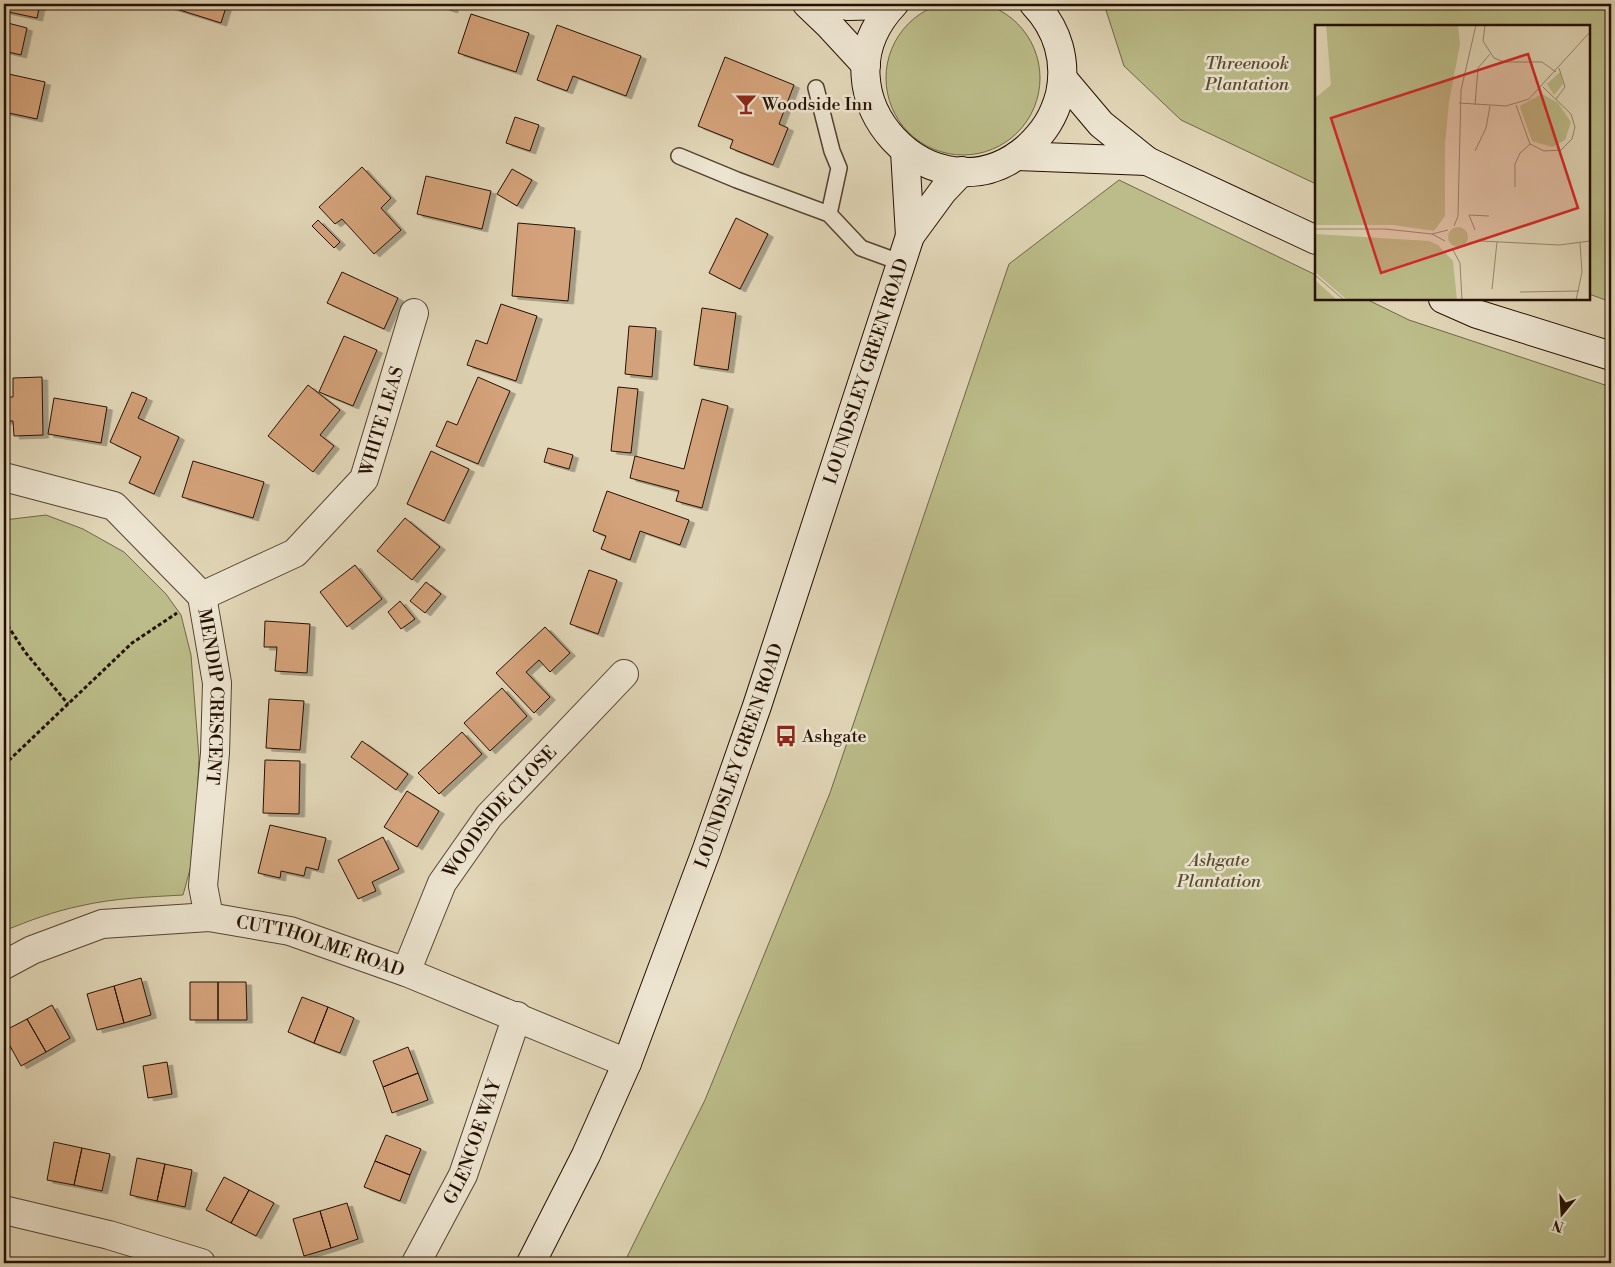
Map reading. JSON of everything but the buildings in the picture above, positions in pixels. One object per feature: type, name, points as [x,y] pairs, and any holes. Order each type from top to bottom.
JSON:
[{"type":"street","points":[[807,4],[866,65]]},
{"type":"street","points":[[838,4],[848,6],[893,4]]},
{"type":"street","points":[[893,4],[879,23],[870,43],[866,65],[867,90],[874,113],[887,134],[905,151],[942,169],[962,171],[981,170],[1017,156],[1040,136],[1056,109],[1063,80],[1062,56],[1055,33],[1034,4]]},
{"type":"street","points":[[1063,80],[1101,124],[1147,161],[1315,240]]},
{"type":"street","name":"LOUNDSLEY GREEN ROAD","points":[[905,151],[910,236]]},
{"type":"street","points":[[1017,156],[1147,161]]},
{"type":"street","name":"LOUNDSLEY GREEN ROAD","points":[[531,1263],[586,1155],[627,1063],[707,849],[757,706],[910,236],[943,191],[962,171]]},
{"type":"street","points":[[1445,300],[1477,314],[1611,356]]},
{"type":"street","name":"WHITE LEAS","points":[[202,596],[295,553],[364,479],[414,313]]},
{"type":"street","name":"MENDIP CRESCENT","points":[[4,477],[114,506],[202,596],[217,684],[215,753],[204,886],[209,917]]},
{"type":"street","name":"WOODSIDE CLOSE","points":[[406,972],[442,883],[489,816],[624,674]]},
{"type":"street","name":"CUTTHOLME ROAD","points":[[4,965],[32,950],[102,924],[209,917],[290,931],[406,972],[517,1016],[627,1063]]},
{"type":"street","name":"GLENCOE WAY","points":[[416,1263],[463,1175],[517,1016]]},
{"type":"street","points":[[4,1210],[109,1235],[201,1263]]},
{"type":"lane","points":[[816,88],[832,151],[839,168],[829,214]]},
{"type":"lane","points":[[679,156],[829,214],[861,248],[902,263]]},
{"type":"path","points":[[4,765],[132,643],[202,596]]},
{"type":"path","points":[[4,620],[25,652],[68,704]]},
{"type":"green space","points":[[963,1],[978,2],[993,7],[1018,23],[1034,48],[1039,63],[1039,93],[1034,108],[1018,133],[993,149],[978,154],[963,155],[948,154],[933,149],[908,133],[892,108],[887,93],[886,78],[887,63],[892,48],[908,23],[933,7],[948,2]]},
{"type":"green space","name":"Threenook Plantation","points":[[1104,4],[1611,4],[1611,302],[1590,294],[1590,25],[1315,25],[1315,184],[1181,120],[1124,66]]},
{"type":"green space","name":"Ashgate Plantation","points":[[1119,180],[1315,275],[1315,300],[1368,300],[1409,320],[1611,387],[1611,1263],[624,1263],[705,1100],[830,793],[1009,264]]},
{"type":"green space","points":[[46,515],[83,529],[124,552],[166,594],[181,615],[191,655],[199,758],[196,828],[191,866],[183,895],[132,898],[93,903],[51,913],[4,931],[4,520]]},
{"type":"place","name":"Woodside Inn","points":[[746,104]]},
{"type":"place","name":"Ashgate","points":[[786,736]]}]
